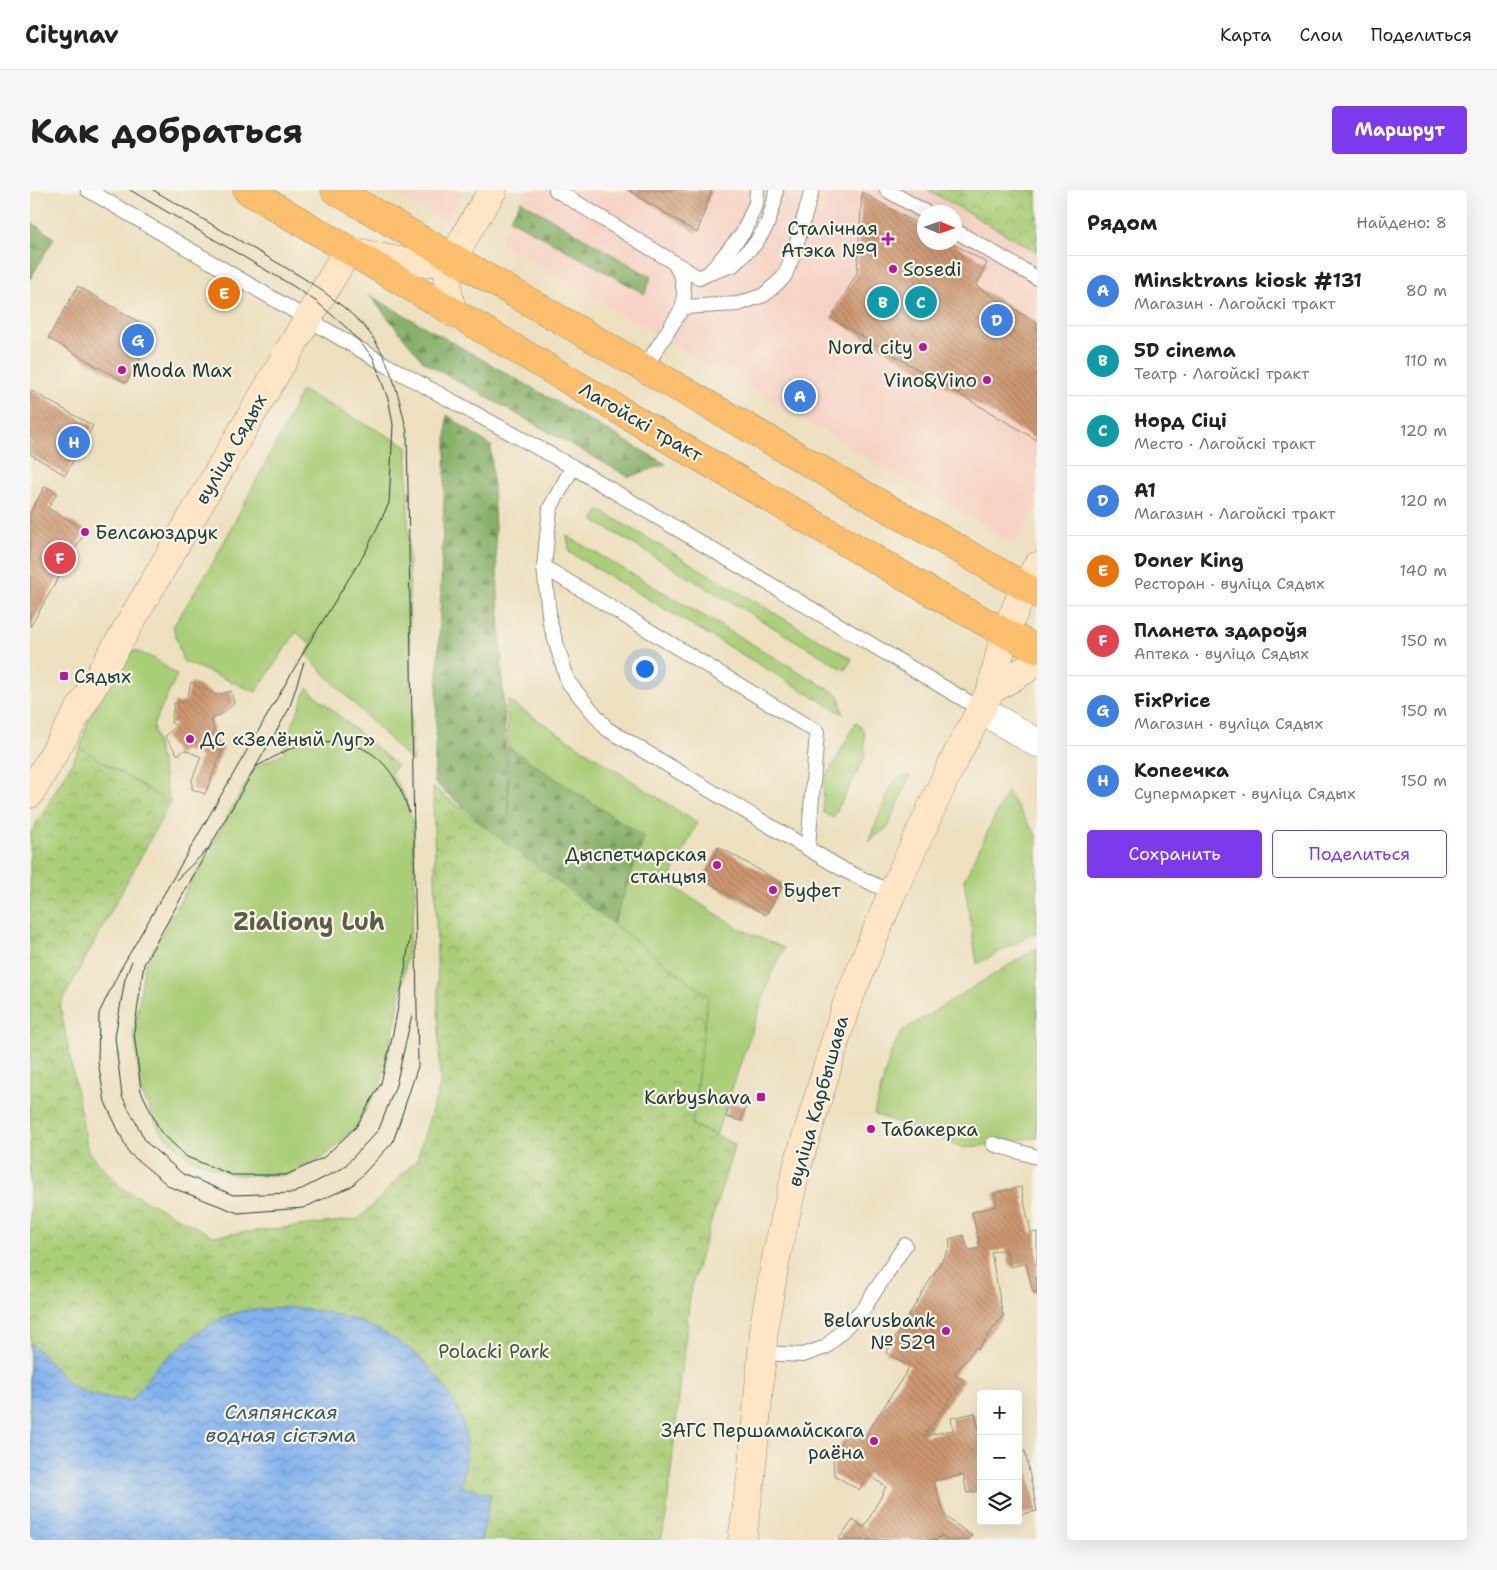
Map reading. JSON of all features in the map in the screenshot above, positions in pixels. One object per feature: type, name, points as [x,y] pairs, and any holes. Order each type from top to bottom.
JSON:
[{"type":"main road","name":"Лагойскі тракт","points":[[248,190],[454,313],[1005,633],[1037,649]]},
{"type":"main road","points":[[335,190],[644,369],[1033,582]]},
{"type":"main road","points":[[454,313],[448,295],[448,278],[454,259],[493,190]]},
{"type":"main road","name":"вуліца Сядых","points":[[30,794],[348,250]]},
{"type":"main road","points":[[348,250],[411,263],[436,264],[454,259]]},
{"type":"main road","name":"вуліца Карбышава","points":[[742,1540],[751,1478],[765,1320],[777,1253],[797,1167],[846,1006],[892,892],[985,699],[1005,633],[1033,582]]},
{"type":"main road","points":[[985,699],[1037,660]]},
{"type":"street","points":[[985,699],[1037,743]]},
{"type":"lane","points":[[88,190],[388,366],[573,467],[985,699]]},
{"type":"lane","points":[[556,190],[699,278],[733,264],[755,244],[767,224],[776,190]]},
{"type":"lane","points":[[709,273],[742,232],[756,203],[757,190]]},
{"type":"lane","points":[[683,306],[738,304],[764,295],[784,277],[794,253],[812,190]]},
{"type":"lane","points":[[887,190],[917,207]]},
{"type":"lane","points":[[962,235],[1037,278]]},
{"type":"lane","points":[[644,369],[683,306],[682,277],[674,263]]},
{"type":"lane","points":[[573,467],[550,508],[544,567],[550,623],[568,682],[607,729],[844,870],[892,892]]},
{"type":"lane","points":[[544,567],[817,732],[808,848]]},
{"type":"lane","points":[[994,1144],[1037,1157]]},
{"type":"lane","points":[[761,1353],[803,1355],[826,1347],[864,1308],[905,1246]]},
{"type":"shaded area","points":[[390,190],[464,190],[446,222]]},
{"type":"shaded area","points":[[528,190],[928,190],[954,205],[917,205],[917,250],[962,250],[962,209],[1037,252],[1037,502],[1014,543],[498,242]]},
{"type":"green space","points":[[928,190],[1037,190],[1037,252],[962,209],[962,205],[954,205]]},
{"type":"green space","points":[[521,201],[651,277],[645,294],[510,219]]},
{"type":"green space","points":[[30,221],[54,238],[30,279]]},
{"type":"green space","points":[[369,295],[666,464],[629,477],[424,362]]},
{"type":"green space","points":[[301,390],[407,446],[412,762],[306,655],[317,631],[309,643],[296,632],[256,692],[183,661],[173,627],[214,561],[287,422]]},
{"type":"green space","points":[[447,415],[491,446],[509,816],[508,747],[644,837],[613,925],[510,847],[434,782]]},
{"type":"green space","points":[[600,510],[852,659],[845,670],[593,520]]},
{"type":"green space","points":[[567,536],[839,695],[843,714],[570,553]]},
{"type":"green space","points":[[136,651],[155,659],[177,675],[153,726],[170,803],[80,748],[88,721],[125,653]]},
{"type":"green space","points":[[307,688],[396,765],[391,774],[404,795],[413,823],[415,898],[404,976],[381,1083],[356,1127],[323,1158],[286,1175],[232,1175],[187,1157],[160,1131],[141,1091],[134,1032],[145,964],[255,767],[284,753],[285,744]]},
{"type":"green space","points":[[507,700],[697,823],[668,883],[738,928],[784,948],[772,972],[716,1135],[692,1125],[707,996],[510,847]]},
{"type":"green space","points":[[856,722],[864,731],[865,757],[833,818],[823,812],[824,782]]},
{"type":"green space","name":"Polacki Park","points":[[80,748],[170,803],[60,1005],[88,1151],[123,1189],[213,1236],[359,1219],[417,1159],[440,1085],[433,787],[708,996],[692,1125],[735,1144],[691,1287],[666,1516],[661,1540],[30,1540],[30,835]]},
{"type":"green space","points":[[910,775],[888,827],[868,842],[894,780]]},
{"type":"green space","points":[[1007,792],[1037,836],[1037,932],[977,964],[964,880]]},
{"type":"green space","points":[[1037,948],[1037,1137],[965,1148],[874,1114],[891,1052],[902,1031]]},
{"type":"water","name":"Сляпянская водная сістэма","points":[[282,1307],[330,1313],[374,1328],[395,1339],[431,1369],[453,1400],[463,1425],[466,1450],[461,1487],[491,1494],[481,1540],[30,1540],[30,1343],[66,1380],[78,1389],[97,1396],[131,1401],[158,1365],[207,1326],[226,1316],[244,1311]]},
{"type":"building","points":[[628,190],[712,190],[697,233]]},
{"type":"building","points":[[862,192],[917,224],[917,250],[962,249],[987,263],[976,286],[1037,323],[1037,440],[831,318],[857,273]]},
{"type":"building","points":[[78,286],[156,332],[126,383],[48,338]]},
{"type":"building","points":[[30,390],[93,426],[65,475],[30,454]]},
{"type":"building","points":[[45,486],[57,493],[48,508],[86,530],[30,627],[30,513]]},
{"type":"building","name":"ДС «Зелёный Луг»","points":[[191,682],[216,695],[231,691],[234,703],[222,714],[212,719],[215,741],[224,746],[205,794],[192,789],[192,780],[201,757],[185,750],[178,755],[165,737],[176,725],[171,723],[174,703],[186,702]]},
{"type":"building","points":[[719,847],[784,884],[766,915],[702,879]]},
{"type":"building","points":[[730,1102],[746,1107],[741,1121],[726,1117]]},
{"type":"building","points":[[1021,1187],[1031,1233],[1037,1232],[1037,1292],[1033,1293],[1026,1263],[1010,1267],[1006,1249],[991,1252],[1003,1316],[978,1349],[977,1346],[954,1375],[964,1380],[924,1436],[953,1430],[951,1418],[975,1413],[977,1422],[977,1491],[967,1493],[963,1475],[933,1481],[946,1517],[972,1536],[968,1540],[949,1540],[941,1535],[938,1540],[838,1540],[853,1520],[864,1528],[886,1487],[868,1474],[859,1490],[834,1475],[833,1457],[847,1432],[862,1441],[910,1366],[886,1353],[950,1247],[949,1239],[963,1235],[969,1250],[980,1248],[972,1212],[997,1206],[994,1193]]},
{"type":"building","points":[[1022,1451],[1025,1451],[1037,1511],[1022,1514],[1022,1480]]},
{"type":"tram line","points":[[130,190],[293,286],[317,302],[348,329],[373,357],[389,402],[393,425],[389,503],[366,551],[309,643],[120,970],[99,1013],[98,1062],[105,1102],[129,1153],[170,1187],[238,1213],[303,1208],[352,1186],[393,1142],[418,1066],[407,432],[390,369],[371,335],[357,319],[328,295],[300,276],[153,190]]},
{"type":"tram line","points":[[176,880],[209,848],[289,709],[304,662]]},
{"type":"tram line","points":[[255,767],[300,745],[340,742],[356,746],[370,753],[383,763],[393,776],[409,812]]},
{"type":"tram line","points":[[209,848],[144,964],[134,1032],[141,1091],[160,1131],[187,1157],[232,1175],[286,1175],[323,1158],[356,1127],[381,1083],[392,1038],[410,936]]},
{"type":"tram line","points":[[132,961],[125,979],[115,1037],[122,1096],[146,1142],[183,1174],[233,1195],[294,1193],[343,1168],[379,1129],[396,1085],[412,1015]]},
{"type":"place","name":"Сталічная Атэка №9","points":[[888,239]]},
{"type":"place","name":"Sosedi","points":[[893,269]]},
{"type":"place","name":"Doner King","points":[[224,293]]},
{"type":"place","name":"5D cinema","points":[[883,302]]},
{"type":"place","name":"Норд Сіці","points":[[921,302]]},
{"type":"place","name":"A1","points":[[997,320]]},
{"type":"place","name":"FixPrice","points":[[138,340]]},
{"type":"place","name":"Nord city","points":[[923,347]]},
{"type":"place","name":"Moda Max","points":[[122,370]]},
{"type":"place","name":"Vino&Vino","points":[[987,380]]},
{"type":"place","name":"Minsktrans kiosk #131","points":[[800,396]]},
{"type":"place","name":"Копеечка","points":[[74,442]]},
{"type":"place","name":"Белсаюздрук","points":[[85,532]]},
{"type":"place","name":"Планета здароўя","points":[[60,558]]},
{"type":"place","name":"Сядых","points":[[64,676]]},
{"type":"place","name":"ДС «Зелёный Луг»","points":[[190,739]]},
{"type":"place","name":"Дыспетчарская станцыя","points":[[717,865]]},
{"type":"place","name":"Буфет","points":[[773,890]]},
{"type":"place","name":"Karbyshava","points":[[761,1097]]},
{"type":"place","name":"Табакерка","points":[[871,1129]]},
{"type":"place","name":"Belarusbank № 529","points":[[946,1331]]},
{"type":"place","name":"ЗАГС Першамайскага раёна","points":[[874,1441]]},
{"type":"district","name":"Zialiony Luh","points":[[309,922]]}]
